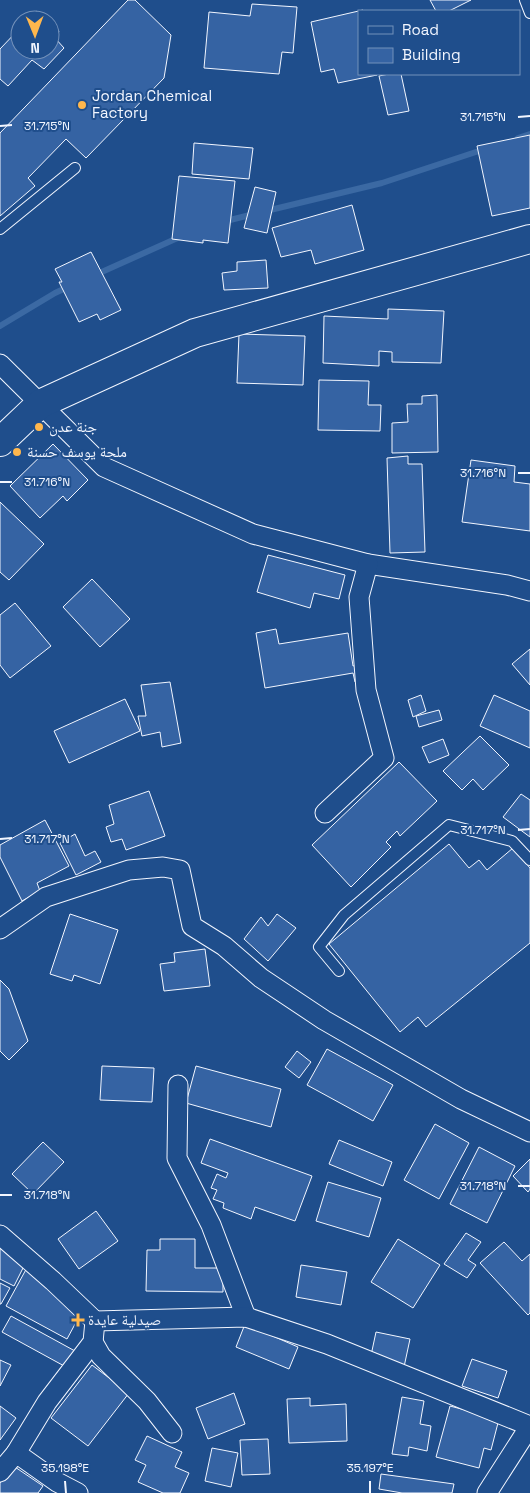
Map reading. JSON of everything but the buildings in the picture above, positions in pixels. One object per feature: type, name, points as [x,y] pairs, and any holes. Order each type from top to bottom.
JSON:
[{"type":"street","points":[[0,442],[40,404],[195,333],[530,239]]},
{"type":"street","points":[[0,364],[104,467],[253,534],[368,564],[506,585],[530,591]]},
{"type":"street","points":[[325,813],[384,758],[366,690],[359,597],[368,564]]},
{"type":"street","points":[[0,929],[46,897],[129,870],[163,867],[180,870],[192,926],[224,946],[261,978],[324,1020],[461,1099],[530,1132]]},
{"type":"street","points":[[178,1085],[177,1158],[211,1224],[246,1317]]},
{"type":"street","points":[[0,1235],[95,1321],[246,1317],[327,1344],[530,1426],[487,1493]]},
{"type":"street","points":[[0,1472],[16,1453],[47,1402],[93,1342],[95,1321]]},
{"type":"street","points":[[93,1342],[101,1356],[151,1406],[172,1433]]},
{"type":"street","points":[[16,1453],[53,1488],[78,1493]]},
{"type":"lane","points":[[525,0],[530,13]]},
{"type":"lane","points":[[0,229],[75,168]]},
{"type":"lane","points":[[339,971],[319,948],[344,915],[450,825],[512,842],[530,860]]},
{"type":"waterway","points":[[518,138],[530,134]]},
{"type":"waterway","points":[[266,211],[382,183],[485,149]]},
{"type":"waterway","points":[[222,222],[254,214]]},
{"type":"waterway","points":[[95,275],[182,236]]},
{"type":"waterway","points":[[0,326],[70,286]]},
{"type":"place","name":"Jordan Chemical Factory","points":[[82,105]]},
{"type":"place","name":"جنة عدن","points":[[39,427]]},
{"type":"place","name":"ملحة يوسف حسنة","points":[[17,452]]},
{"type":"place","name":"صيدلية عايدة","points":[[78,1320]]}]
